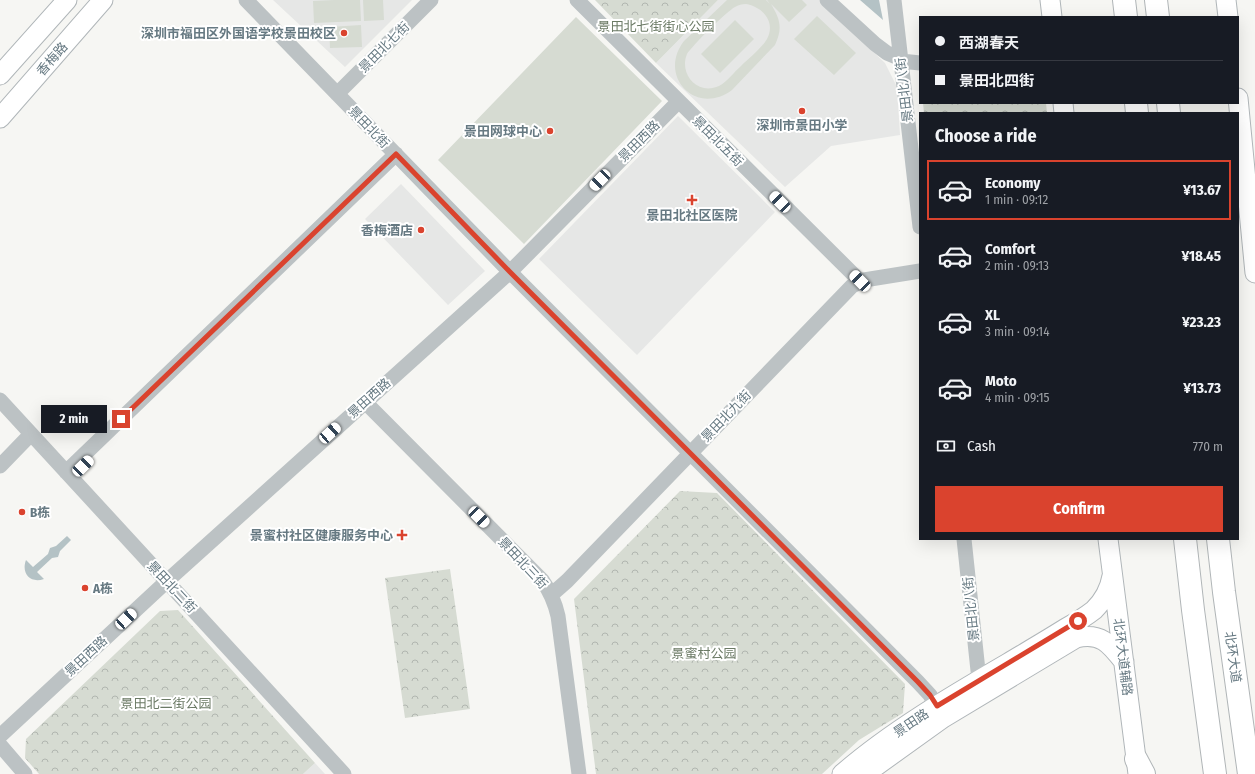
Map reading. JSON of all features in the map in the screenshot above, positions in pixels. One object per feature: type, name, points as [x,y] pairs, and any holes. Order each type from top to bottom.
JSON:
[{"type":"highway","points":[[1124,0],[1126,16]]},
{"type":"highway","points":[[1156,0],[1158,16]]},
{"type":"highway","points":[[1185,540],[1215,774]]},
{"type":"highway","name":"北环大道","points":[[1218,540],[1249,774]]},
{"type":"main road","points":[[0,75],[67,0]]},
{"type":"main road","name":"香梅路","points":[[0,118],[103,0]]},
{"type":"main road","points":[[1050,0],[1052,16]]},
{"type":"main road","points":[[1226,0],[1228,16]]},
{"type":"main road","points":[[0,75],[8,70],[18,71],[25,79],[25,90]]},
{"type":"main road","points":[[1239,104],[1255,273]]},
{"type":"main road","name":"北环大道辅路","points":[[1108,540],[1140,769]]},
{"type":"main road","name":"景田路","points":[[865,774],[979,680],[1089,614],[1104,598],[1112,576]]},
{"type":"main road","name":"景田路","points":[[842,774],[873,749],[1076,638],[1086,636],[1100,638],[1109,644],[1124,662]]},
{"type":"street","name":"景田北街","points":[[246,0],[510,272],[922,685],[940,712]]},
{"type":"street","name":"景田北七街","points":[[337,94],[431,0]]},
{"type":"street","name":"景田北五街","points":[[577,0],[860,281]]},
{"type":"street","points":[[827,0],[887,53],[899,58],[901,61],[919,63]]},
{"type":"street","name":"景田北八街","points":[[894,0],[919,218]]},
{"type":"street","name":"景田西路","points":[[0,736],[167,581],[510,272],[678,101]]},
{"type":"street","points":[[69,475],[399,157]]},
{"type":"street","name":"景田北九街","points":[[551,595],[567,581],[846,292],[860,281],[919,271]]},
{"type":"street","name":"景田北二街","points":[[0,400],[344,774]]},
{"type":"street","name":"景田北三街","points":[[365,402],[542,580],[551,595],[558,616],[579,774]]},
{"type":"street","points":[[0,466],[31,434]]},
{"type":"street","name":"景田北八街","points":[[964,540],[979,680]]},
{"type":"street","points":[[0,745],[25,774]]},
{"type":"shaded area","name":"深圳市福田区外国语学校景田校区","points":[[273,0],[412,0],[345,67]]},
{"type":"shaded area","name":"深圳市景田小学","points":[[718,0],[819,0],[885,63],[897,87],[900,135],[831,146],[785,187],[656,63]]},
{"type":"shaded area","points":[[860,0],[879,0],[883,20]]},
{"type":"shaded area","points":[[678,116],[775,212],[637,355],[539,259]]},
{"type":"shaded area","points":[[401,184],[485,271],[448,305],[365,219]]},
{"type":"shaded area","points":[[67,536],[71,540],[60,551],[58,557],[52,558],[37,572],[44,579],[31,579],[26,573],[26,560],[33,567],[48,554],[50,548],[56,546]]},
{"type":"shaded area","points":[[315,763],[325,774],[303,774]]},
{"type":"green space","points":[[360,0],[361,21],[314,23],[313,1]]},
{"type":"green space","points":[[363,0],[383,0],[384,20],[364,21]]},
{"type":"green space","name":"景田北七街街心公园","points":[[595,0],[718,0],[656,63]]},
{"type":"green space","points":[[727,0],[766,0],[770,4],[767,0],[802,0],[807,5],[789,22],[771,4],[777,14],[780,29],[775,45],[732,90],[718,97],[706,99],[694,96],[684,89],[678,79],[675,67],[677,54],[684,41]],"holes":[[[742,4],[758,8],[769,21],[769,33],[764,43],[719,86],[706,88],[699,86],[690,80],[685,65],[685,59],[690,50],[710,29],[736,6]]]},
{"type":"green space","points":[[817,16],[856,53],[834,75],[794,39]]},
{"type":"green space","name":"景田网球中心","points":[[576,17],[662,101],[524,244],[438,160]]},
{"type":"green space","points":[[735,20],[754,39],[720,73],[701,54]]},
{"type":"green space","points":[[361,25],[362,47],[330,48],[329,27]]},
{"type":"green space","points":[[923,104],[1046,104],[1047,112],[924,112]]},
{"type":"green space","name":"景蜜村公园","points":[[680,491],[717,493],[905,684],[903,713],[859,740],[822,774],[596,774],[574,599]]},
{"type":"green space","points":[[450,569],[470,709],[405,718],[385,578]]},
{"type":"green space","name":"景田北二街公园","points":[[178,610],[315,763],[303,774],[39,774],[25,758],[26,739],[160,611]]},
{"type":"place","name":"深圳市福田区外国语学校景田校区","points":[[344,33]]},
{"type":"place","name":"深圳市景田小学","points":[[802,111]]},
{"type":"place","name":"景田网球中心","points":[[550,131]]},
{"type":"place","name":"景田北社区医院","points":[[692,200]]},
{"type":"place","name":"香梅酒店","points":[[421,230]]},
{"type":"place","name":"B栋","points":[[22,512]]},
{"type":"place","name":"景蜜村社区健康服务中心","points":[[402,535]]},
{"type":"place","name":"A栋","points":[[85,588]]},
{"type":"route","points":[[121,419],[396,154],[510,272],[925,689],[937,706],[1078,621]]}]
